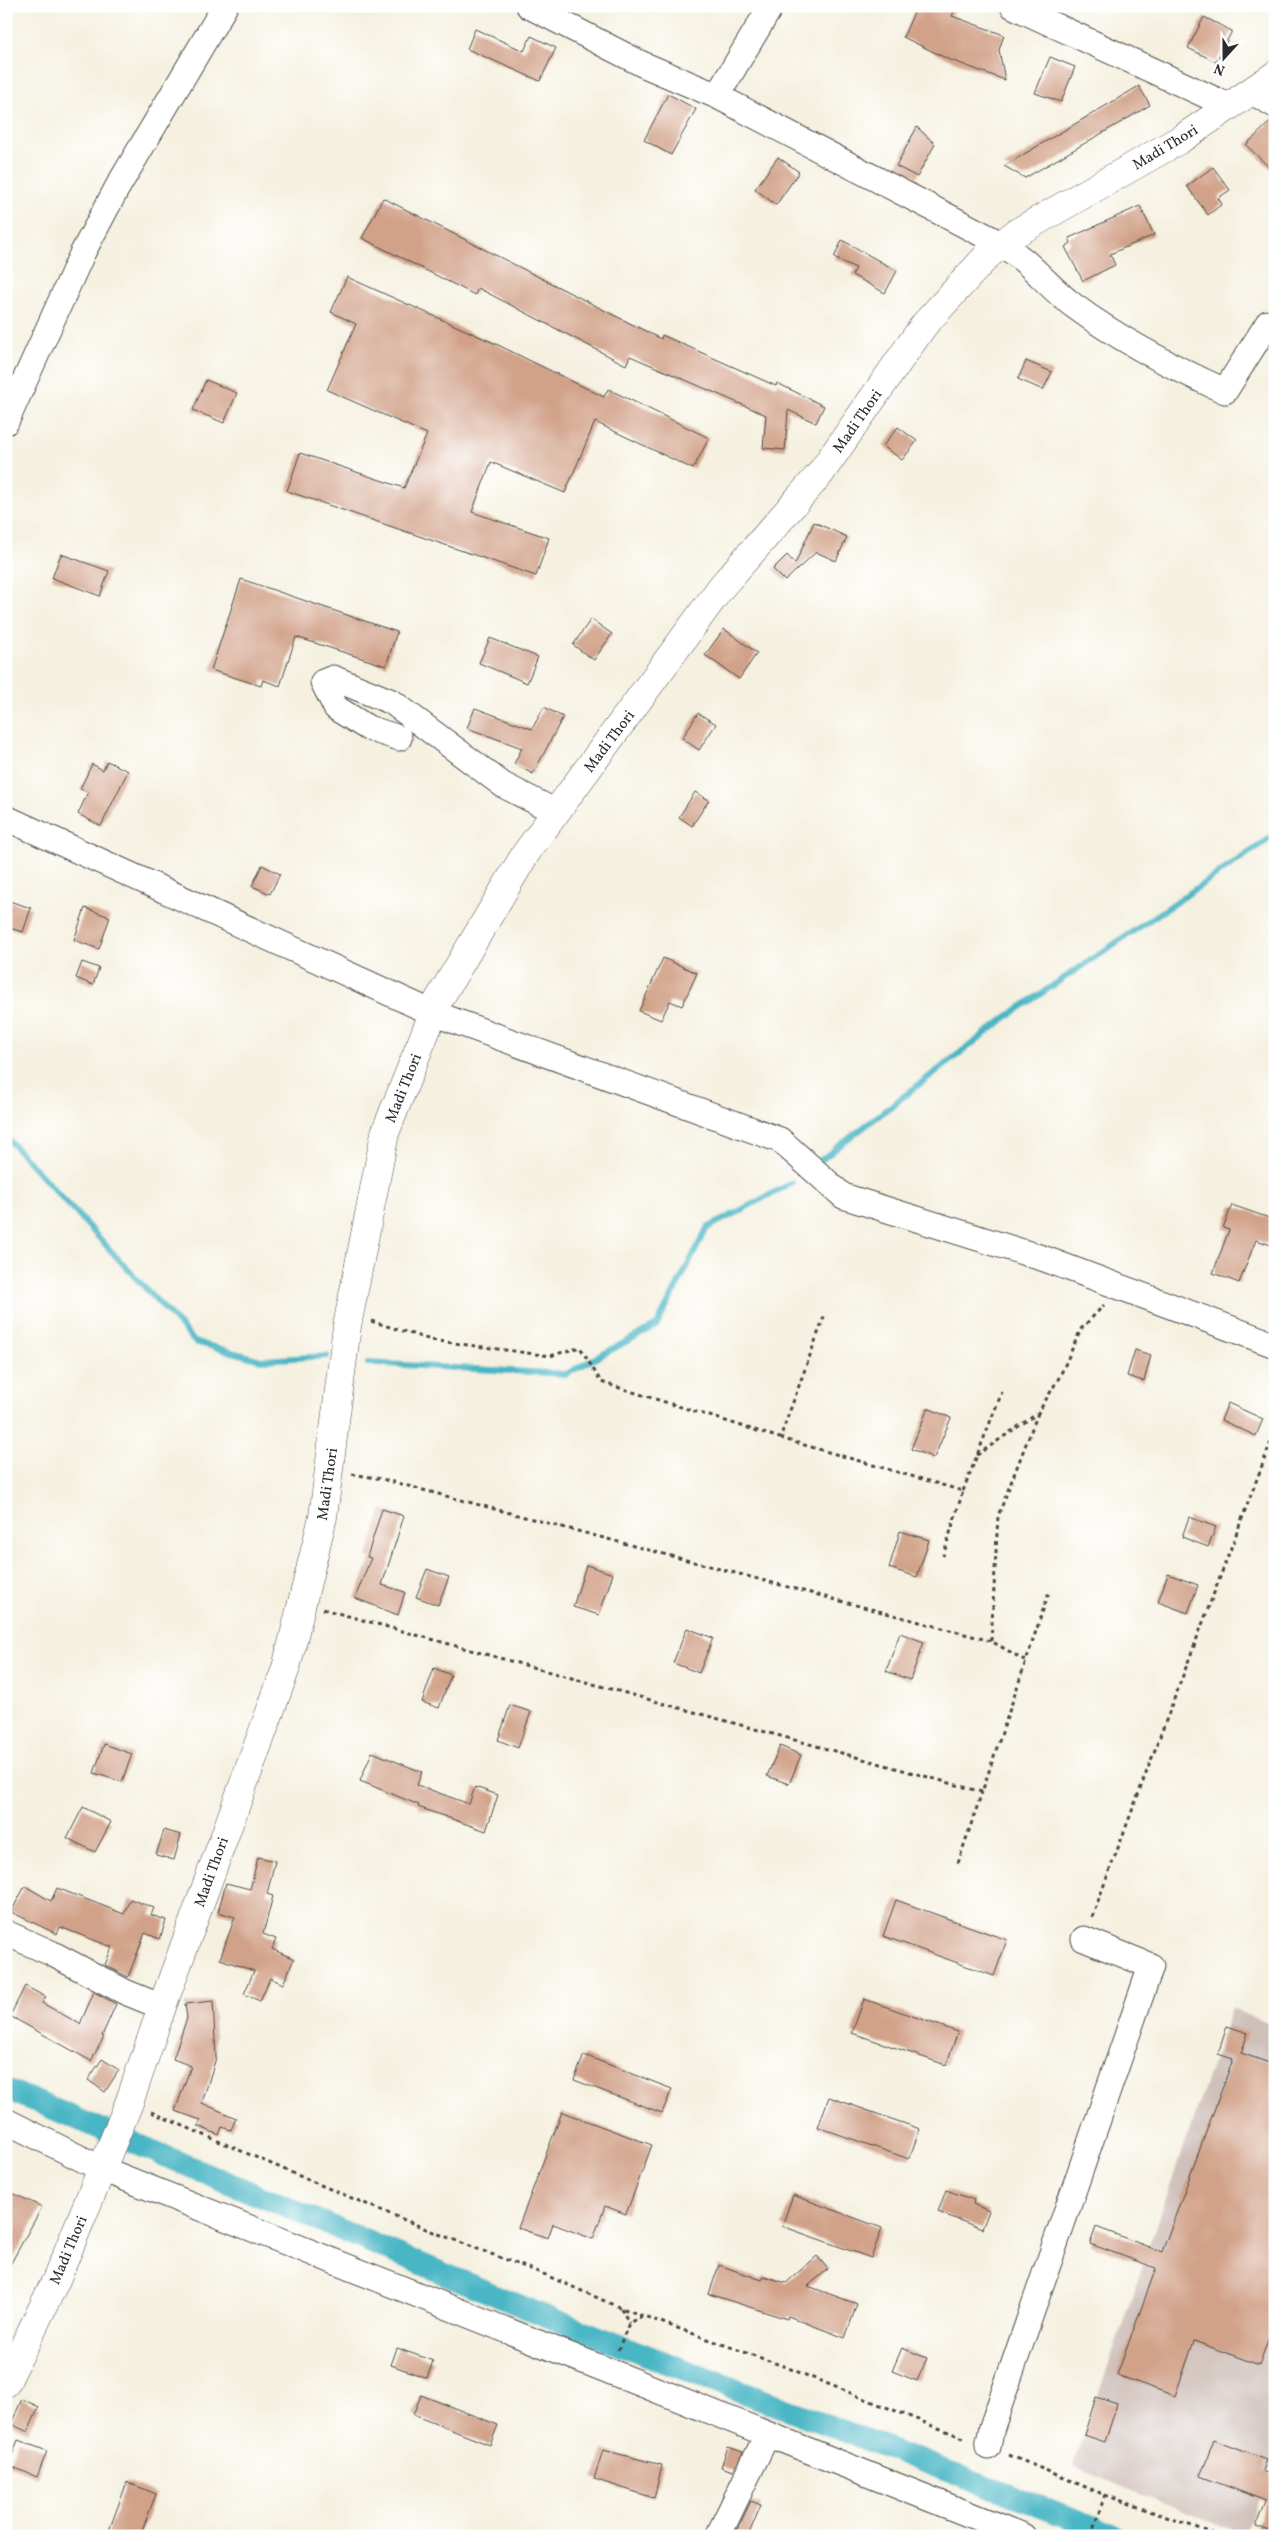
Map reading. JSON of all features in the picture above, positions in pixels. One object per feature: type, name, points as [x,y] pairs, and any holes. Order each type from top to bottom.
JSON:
[{"type":"main road","name":"Madi Thori","points":[[6,2383],[56,2280],[127,2107],[286,1668],[323,1517],[349,1314],[385,1133],[434,1013],[526,854],[722,586],[820,474],[924,325],[987,256],[1016,233],[1181,139],[1275,75]]},
{"type":"street","points":[[6,422],[82,254],[117,188],[226,6]]},
{"type":"street","points":[[529,6],[642,64],[717,96],[1001,244],[1022,256],[1073,306],[1114,332],[1226,391],[1268,323],[1275,326]]},
{"type":"street","points":[[717,96],[771,6]]},
{"type":"street","points":[[1013,6],[1239,99],[1275,105]]},
{"type":"street","points":[[400,738],[368,728],[336,708],[323,682],[333,678],[392,702],[503,785],[556,812]]},
{"type":"street","points":[[6,818],[434,1013],[780,1140],[843,1196],[1045,1259],[1275,1345]]},
{"type":"street","points":[[6,1933],[59,1957],[125,1992],[162,2007]]},
{"type":"street","points":[[988,2447],[992,2427],[1151,1966],[1084,1939]]},
{"type":"street","points":[[6,2121],[106,2160],[767,2435],[1023,2536]]},
{"type":"street","points":[[718,2536],[767,2435]]},
{"type":"path","points":[[991,1641],[998,1516],[1038,1413],[1060,1376],[1080,1329],[1121,1287]]},
{"type":"path","points":[[349,1314],[431,1340],[550,1356],[580,1347],[601,1382],[780,1438],[963,1491]]},
{"type":"path","points":[[780,1438],[825,1314]]},
{"type":"path","points":[[943,1556],[963,1491],[1002,1392]]},
{"type":"path","points":[[977,1455],[1038,1413]]},
{"type":"path","points":[[1084,1939],[1275,1431]]},
{"type":"path","points":[[329,1471],[382,1479],[991,1641],[1026,1660]]},
{"type":"path","points":[[958,1863],[1049,1592]]},
{"type":"path","points":[[302,1603],[982,1792]]},
{"type":"path","points":[[127,2107],[409,2222],[541,2273],[621,2308],[783,2366]]},
{"type":"path","points":[[621,2308],[629,2323]]},
{"type":"path","points":[[618,2350],[629,2323],[643,2316]]},
{"type":"path","points":[[1091,2536],[1104,2494]]},
{"type":"shaded area","points":[[1232,2008],[1275,2027],[1275,2456],[1244,2535],[1073,2467]]},
{"type":"building","points":[[917,6],[957,6],[952,16],[1004,35],[999,50],[1005,80],[948,59],[903,37]]},
{"type":"building","points":[[1204,17],[1232,31],[1216,62],[1188,48]]},
{"type":"building","points":[[475,29],[524,51],[531,36],[556,48],[540,81],[467,49]]},
{"type":"building","points":[[1050,57],[1075,67],[1061,102],[1035,93]]},
{"type":"building","points":[[1139,86],[1150,105],[1130,117],[1025,178],[1004,166]]},
{"type":"building","points":[[668,94],[696,109],[671,155],[644,140]]},
{"type":"building","points":[[1275,119],[1275,173],[1246,145]]},
{"type":"building","points":[[917,127],[935,144],[917,177],[896,166]]},
{"type":"building","points":[[778,157],[799,172],[776,205],[755,189]]},
{"type":"building","points":[[1213,167],[1230,190],[1218,198],[1222,204],[1208,215],[1187,186]]},
{"type":"building","points":[[383,198],[661,339],[662,335],[776,386],[777,383],[824,406],[816,423],[788,410],[785,450],[763,448],[766,415],[630,356],[626,365],[478,288],[475,295],[362,238]]},
{"type":"building","points":[[1140,206],[1154,235],[1110,254],[1115,265],[1083,281],[1065,247],[1071,243],[1069,238]]},
{"type":"building","points":[[842,240],[897,271],[885,293],[852,275],[856,268],[834,258]]},
{"type":"building","points":[[347,277],[494,343],[604,397],[608,389],[709,438],[693,469],[595,422],[565,493],[491,462],[472,512],[549,538],[536,576],[287,491],[300,453],[404,488],[427,434],[327,390],[356,324],[331,312]]},
{"type":"building","points":[[1026,361],[1052,372],[1043,390],[1018,379]]},
{"type":"building","points":[[206,380],[237,393],[224,423],[193,410]]},
{"type":"building","points":[[898,427],[917,441],[902,460],[883,446]]},
{"type":"building","points":[[814,522],[847,537],[836,561],[816,552],[785,581],[773,569],[787,555],[795,564]]},
{"type":"building","points":[[61,554],[109,571],[100,596],[52,578]]},
{"type":"building","points":[[241,579],[397,632],[386,666],[296,637],[280,686],[263,680],[261,686],[211,670]]},
{"type":"building","points":[[591,619],[612,634],[594,660],[573,645]]},
{"type":"building","points":[[724,629],[757,653],[739,679],[705,655]]},
{"type":"building","points":[[490,638],[538,657],[527,683],[479,663]]},
{"type":"building","points":[[544,707],[563,717],[533,774],[514,764],[522,748],[467,728],[475,708],[532,729]]},
{"type":"building","points":[[698,713],[716,724],[699,750],[682,738]]},
{"type":"building","points":[[107,761],[128,771],[101,826],[78,814],[88,792],[80,789],[92,764],[103,770]]},
{"type":"building","points":[[695,792],[709,800],[692,826],[679,817]]},
{"type":"building","points":[[262,865],[280,874],[270,894],[252,886]]},
{"type":"building","points":[[6,900],[31,908],[23,932],[6,927]]},
{"type":"building","points":[[85,908],[110,917],[99,949],[74,940]]},
{"type":"building","points":[[663,958],[697,973],[682,1006],[670,1001],[661,1020],[639,1011]]},
{"type":"building","points":[[82,962],[99,968],[93,985],[76,978]]},
{"type":"building","points":[[1232,1205],[1275,1220],[1275,1234],[1271,1245],[1256,1240],[1239,1283],[1213,1273],[1229,1230],[1223,1228]]},
{"type":"building","points":[[1135,1350],[1151,1355],[1144,1381],[1127,1376]]},
{"type":"building","points":[[1228,1403],[1263,1419],[1256,1436],[1221,1420]]},
{"type":"building","points":[[928,1408],[951,1418],[934,1458],[911,1449]]},
{"type":"building","points":[[382,1509],[404,1516],[382,1585],[405,1592],[398,1615],[355,1598],[371,1558],[367,1557]]},
{"type":"building","points":[[1189,1517],[1216,1527],[1208,1547],[1182,1537]]},
{"type":"building","points":[[900,1531],[929,1540],[917,1577],[889,1568]]},
{"type":"building","points":[[586,1565],[613,1574],[599,1615],[573,1607]]},
{"type":"building","points":[[427,1569],[449,1577],[438,1605],[416,1597]]},
{"type":"building","points":[[1168,1574],[1198,1585],[1188,1613],[1158,1602]]},
{"type":"building","points":[[687,1628],[713,1638],[699,1673],[673,1663]]},
{"type":"building","points":[[900,1633],[924,1642],[910,1680],[886,1671]]},
{"type":"building","points":[[434,1668],[451,1675],[439,1708],[422,1702]]},
{"type":"building","points":[[510,1705],[531,1712],[518,1748],[498,1740]]},
{"type":"building","points":[[104,1744],[132,1754],[122,1782],[94,1773]]},
{"type":"building","points":[[780,1746],[801,1755],[789,1784],[767,1776]]},
{"type":"building","points":[[372,1752],[422,1772],[417,1785],[469,1804],[475,1787],[498,1795],[486,1831],[418,1807],[419,1805],[360,1781]]},
{"type":"building","points":[[83,1807],[111,1822],[95,1852],[67,1838]]},
{"type":"building","points":[[164,1830],[181,1835],[174,1860],[156,1855]]},
{"type":"building","points":[[258,1857],[275,1861],[267,1894],[273,1896],[263,1934],[276,1939],[272,1949],[294,1959],[283,1984],[270,1978],[260,2001],[244,1994],[254,1971],[220,1959],[235,1917],[218,1912],[226,1883],[250,1889]]},
{"type":"building","points":[[25,1886],[51,1901],[57,1888],[124,1914],[130,1899],[154,1908],[151,1915],[166,1920],[160,1939],[145,1933],[128,1977],[105,1965],[112,1947],[60,1927],[57,1934],[11,1912]]},
{"type":"building","points":[[896,1900],[1007,1940],[994,1976],[883,1936]]},
{"type":"building","points":[[25,1986],[46,1997],[42,2003],[80,2024],[94,1992],[116,2004],[102,2036],[104,2037],[91,2061],[10,2016]]},
{"type":"building","points":[[864,1999],[958,2032],[946,2065],[852,2033]]},
{"type":"building","points":[[213,2001],[216,2058],[202,2103],[236,2118],[231,2130],[222,2127],[219,2135],[198,2126],[201,2120],[175,2111],[191,2066],[173,2059],[187,2018],[185,2004]]},
{"type":"building","points":[[1227,2026],[1248,2033],[1241,2053],[1275,2065],[1275,2321],[1259,2365],[1194,2341],[1175,2396],[1117,2375],[1156,2268],[1090,2244],[1096,2227],[1162,2252],[1233,2059],[1218,2054]]},
{"type":"building","points":[[584,2055],[672,2089],[662,2113],[574,2080]]},
{"type":"building","points":[[102,2059],[119,2070],[105,2092],[88,2080]]},
{"type":"building","points":[[829,2097],[920,2129],[909,2159],[818,2127]]},
{"type":"building","points":[[562,2112],[652,2145],[626,2214],[605,2206],[593,2239],[553,2224],[548,2238],[518,2228]]},
{"type":"building","points":[[6,2190],[42,2207],[6,2272]]},
{"type":"building","points":[[946,2190],[974,2200],[973,2204],[989,2211],[982,2229],[938,2212]]},
{"type":"building","points":[[793,2195],[882,2228],[871,2258],[782,2226]]},
{"type":"building","points":[[817,2256],[828,2269],[808,2286],[857,2304],[845,2338],[788,2316],[787,2319],[709,2294],[719,2265],[762,2280],[764,2276],[786,2283]]},
{"type":"building","points":[[397,2348],[433,2361],[427,2378],[391,2365]]},
{"type":"building","points":[[902,2348],[927,2358],[917,2381],[892,2371]]},
{"type":"building","points":[[421,2395],[498,2425],[490,2445],[413,2415]]},
{"type":"building","points":[[1096,2397],[1117,2404],[1105,2442],[1084,2435]]},
{"type":"building","points":[[22,2399],[39,2407],[28,2432],[11,2424]]},
{"type":"building","points":[[18,2440],[47,2451],[37,2477],[8,2465]]},
{"type":"building","points":[[1214,2440],[1266,2460],[1262,2471],[1275,2476],[1275,2534],[1256,2527],[1266,2501],[1200,2476]]},
{"type":"building","points":[[728,2447],[743,2452],[733,2471],[721,2467]]},
{"type":"building","points":[[603,2450],[662,2465],[654,2498],[594,2479]]},
{"type":"building","points":[[127,2482],[156,2494],[140,2536],[107,2536]]},
{"type":"building","points":[[751,2501],[761,2505],[748,2536],[734,2536]]},
{"type":"waterway","points":[[821,1160],[1008,1016],[1275,835]]},
{"type":"waterway","points":[[6,1137],[195,1342],[261,1360],[327,1356]]},
{"type":"waterway","points":[[368,1363],[566,1374],[657,1325],[707,1228],[792,1183]]},
{"type":"waterway","points":[[6,2089],[540,2314],[1116,2536]]}]
